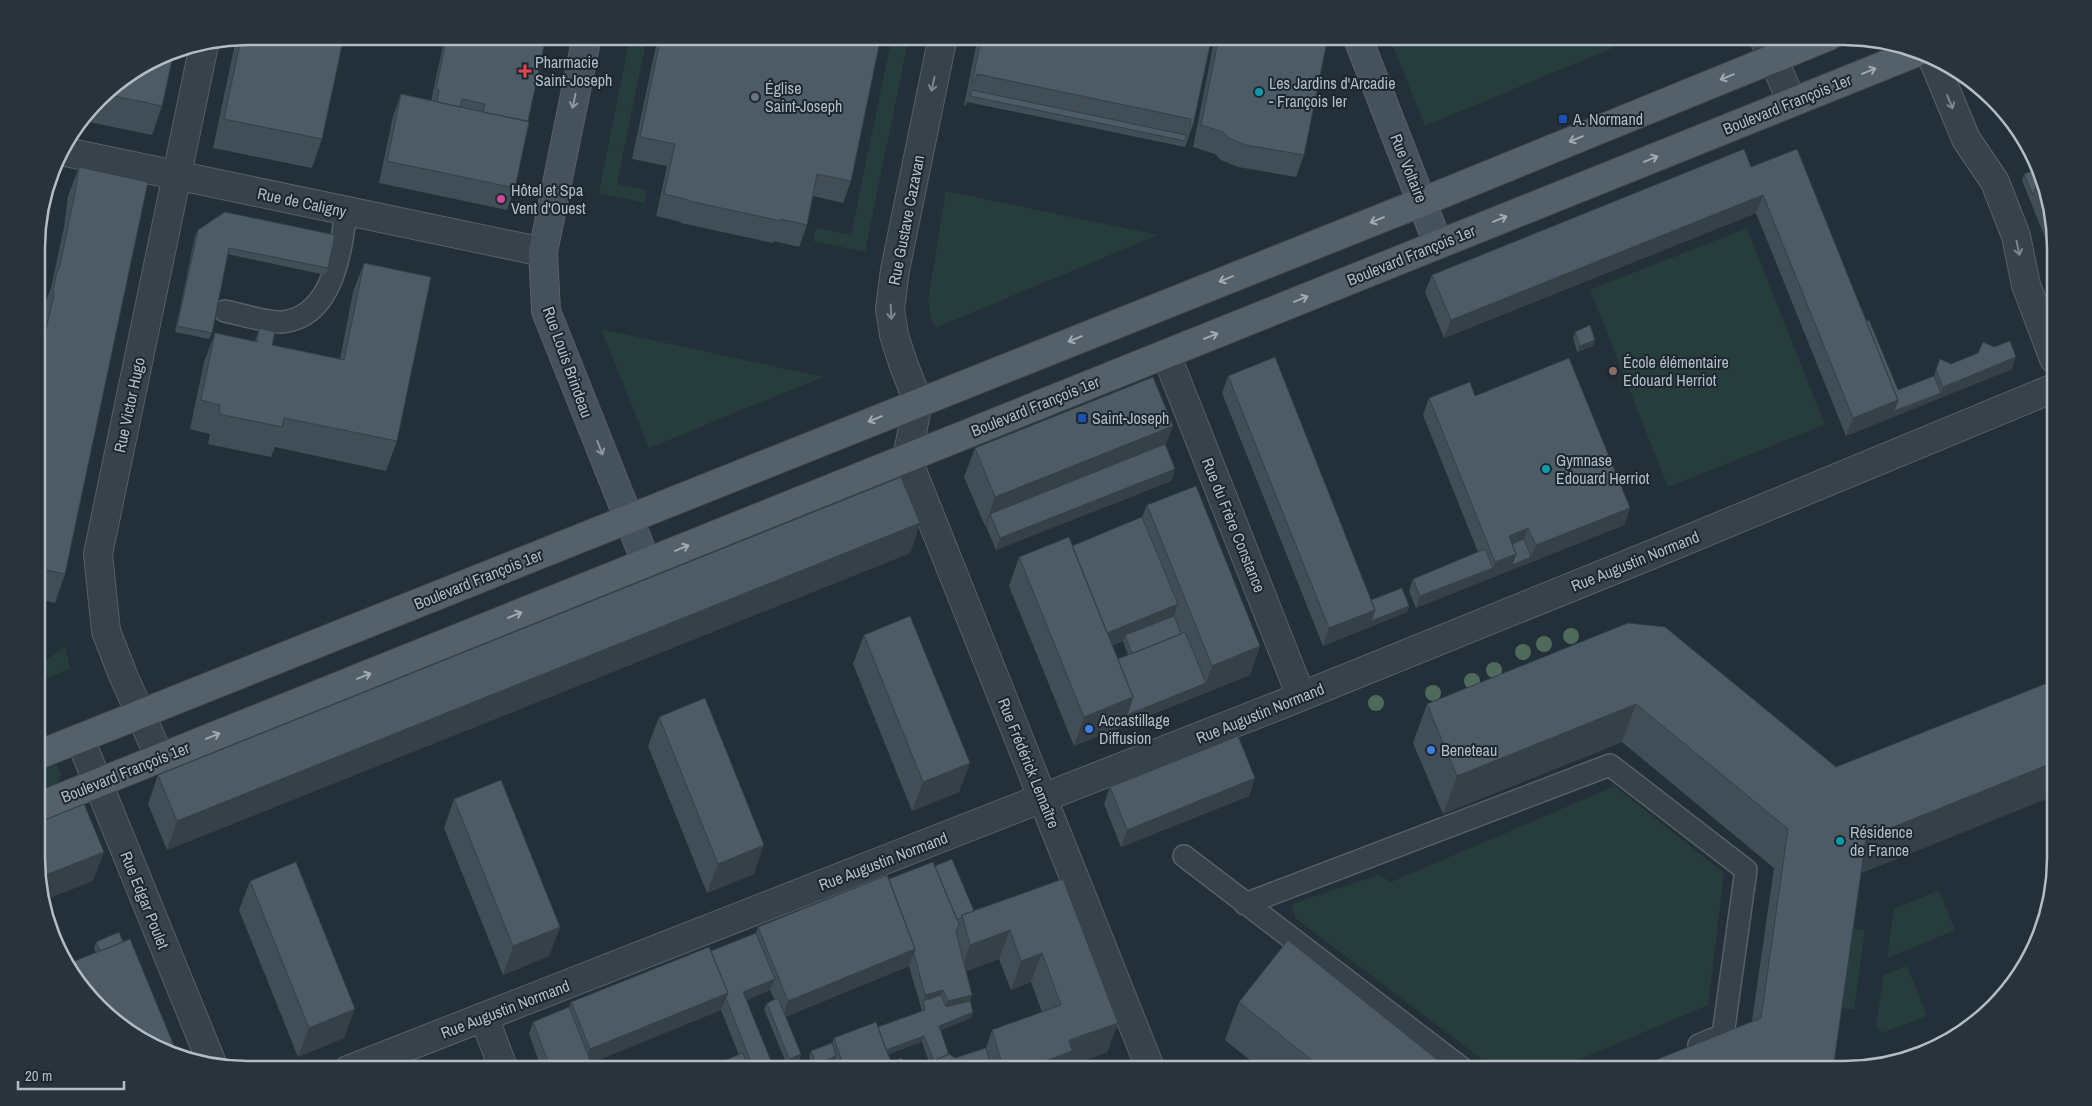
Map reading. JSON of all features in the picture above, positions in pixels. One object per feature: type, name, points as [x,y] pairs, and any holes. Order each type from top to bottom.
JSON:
[{"type":"main road","name":"Rue Louis Brindeau","points":[[585,45],[543,252],[546,311],[646,562]]},
{"type":"main road","name":"Rue Voltaire","points":[[1361,45],[1438,244]]},
{"type":"main road","name":"Boulevard François 1er","points":[[45,752],[1422,202],[1767,48],[1782,45]]},
{"type":"main road","name":"Boulevard François 1er","points":[[45,803],[1908,56]]},
{"type":"street","name":"Rue Gustave Cazavan","points":[[918,402],[894,335],[890,309],[895,270],[941,45]]},
{"type":"street","points":[[1767,48],[1792,102]]},
{"type":"street","name":"Rue Victor Hugo","points":[[160,758],[106,631],[98,554],[203,50]]},
{"type":"street","points":[[1936,67],[1966,139],[1995,182],[2016,236],[2026,285],[2047,340]]},
{"type":"street","name":"Rue de Caligny","points":[[69,153],[543,252]]},
{"type":"street","name":"Rue du Frère Constance","points":[[1166,354],[1301,696]]},
{"type":"street","name":"Rue Augustin Normand","points":[[371,1061],[1043,799],[1301,696],[1648,556],[2047,391]]},
{"type":"street","points":[[907,458],[918,402]]},
{"type":"street","name":"Rue Frédérick Lemaître","points":[[907,458],[1147,1061]]},
{"type":"street","name":"Rue Edgar Poulet","points":[[80,739],[209,1057]]},
{"type":"street","points":[[484,1017],[501,1061]]},
{"type":"lane","points":[[225,311],[280,322],[302,318],[316,306],[336,267],[342,248],[346,211]]},
{"type":"lane","points":[[1245,904],[1610,765],[1746,870],[1723,1035],[1681,1052]]},
{"type":"lane","points":[[1184,856],[1451,1061]]},
{"type":"green space","points":[[628,45],[645,45],[617,184],[647,190],[645,203],[599,193]]},
{"type":"green space","points":[[890,45],[907,45],[865,252],[813,241],[816,228],[851,235]]},
{"type":"green space","points":[[1393,45],[1605,45],[1615,47],[1425,126]]},
{"type":"green space","points":[[946,191],[1158,235],[935,328],[928,301]]},
{"type":"green space","points":[[1747,228],[1825,425],[1668,487],[1590,290]]},
{"type":"green space","points":[[601,329],[823,377],[649,448]]},
{"type":"green space","points":[[65,646],[70,669],[45,679],[45,661]]},
{"type":"green space","points":[[56,764],[61,774],[58,783],[45,788],[45,769]]},
{"type":"green space","points":[[1615,786],[1724,873],[1708,1005],[1576,1061],[1484,1061],[1295,918],[1292,904],[1379,875],[1391,882]]},
{"type":"green space","points":[[1939,890],[1955,930],[1887,958],[1894,909]]},
{"type":"green space","points":[[1845,928],[1865,930],[1854,1010],[1833,1007]]},
{"type":"green space","points":[[1907,966],[1927,1016],[1882,1033],[1876,1025],[1884,975]]},
{"type":"building","points":[[240,45],[342,45],[322,139],[224,119]]},
{"type":"building","points":[[445,45],[544,45],[528,121],[483,112],[485,104],[462,99],[460,107],[437,102],[439,90],[436,89]]},
{"type":"building","name":"Église Saint-Joseph","points":[[659,45],[879,45],[851,181],[817,174],[807,225],[781,219],[781,221],[664,194],[675,144],[640,137]]},
{"type":"building","points":[[980,45],[1210,45],[1193,125],[1190,125],[1191,119],[977,74],[974,83],[972,83]]},
{"type":"building","name":"Les Jardins d'Arcadie - François Ier","points":[[1217,45],[1326,45],[1304,155],[1246,145],[1229,138],[1223,132],[1201,125]]},
{"type":"building","points":[[172,59],[162,106],[113,96],[135,79]]},
{"type":"building","points":[[972,90],[1186,135],[1185,141],[970,96]]},
{"type":"building","points":[[401,94],[529,122],[515,188],[387,161]]},
{"type":"building","points":[[1744,149],[1751,167],[1797,149],[1898,400],[1853,418],[1763,195],[1451,320],[1432,275]]},
{"type":"building","points":[[79,167],[148,182],[65,574],[45,570],[45,334],[54,295],[53,289],[74,198]]},
{"type":"building","points":[[2032,171],[2036,185],[2033,195],[2024,174]]},
{"type":"building","points":[[225,212],[335,235],[328,268],[229,248],[212,333],[177,326],[198,230]]},
{"type":"building","points":[[364,263],[431,277],[397,441],[284,418],[282,427],[219,414],[220,405],[201,400],[215,333],[257,342],[259,328],[275,332],[272,345],[344,360]]},
{"type":"building","points":[[1869,320],[1898,390],[1934,376],[1941,393],[1894,411],[1898,400],[1866,321]]},
{"type":"building","points":[[1590,325],[1595,340],[1580,346],[1575,332]]},
{"type":"building","points":[[2010,341],[2016,357],[1943,387],[1936,370],[1940,359],[1951,364],[1978,353],[1983,342],[1994,347]]},
{"type":"building","points":[[1275,357],[1375,610],[1329,628],[1228,376]]},
{"type":"building","name":"Gymnase Edouard Herriot","points":[[1569,358],[1630,508],[1536,545],[1528,528],[1509,536],[1516,554],[1495,562],[1429,398],[1470,382],[1475,396]]},
{"type":"building","points":[[1153,377],[1173,426],[995,497],[975,448]]},
{"type":"building","points":[[1165,444],[1175,469],[1000,538],[990,514]]},
{"type":"building","points":[[901,477],[920,523],[177,821],[158,775]]},
{"type":"building","points":[[1196,486],[1260,646],[1212,666],[1147,505]]},
{"type":"building","points":[[1142,517],[1178,604],[1107,633],[1072,546]]},
{"type":"building","points":[[1069,537],[1133,697],[1084,717],[1019,557]]},
{"type":"building","points":[[1524,539],[1531,557],[1512,565],[1516,554],[1512,544]]},
{"type":"building","points":[[1485,549],[1493,568],[1420,596],[1413,579]]},
{"type":"building","points":[[1402,588],[1409,606],[1371,621],[1375,610],[1371,600]]},
{"type":"building","points":[[910,616],[970,763],[923,782],[864,635]]},
{"type":"building","points":[[1174,616],[1181,634],[1132,654],[1125,635]]},
{"type":"building","name":"Résidence de France","points":[[1628,623],[1665,627],[1836,767],[2047,683],[2047,765],[1866,838],[1834,1061],[1653,1061],[1761,1018],[1788,829],[1636,704],[1457,776],[1427,704]]},
{"type":"building","points":[[1185,632],[1206,683],[1127,715],[1133,697],[1118,659]]},
{"type":"building","points":[[705,698],[764,845],[718,864],[659,717]]},
{"type":"building","points":[[1238,736],[1255,778],[1127,830],[1110,787]]},
{"type":"building","points":[[501,780],[560,927],[513,946],[454,799]]},
{"type":"building","points":[[84,804],[104,852],[46,875],[45,820]]},
{"type":"building","points":[[952,859],[974,911],[962,915],[957,920],[935,866]]},
{"type":"building","points":[[296,862],[355,1009],[309,1028],[250,881]]},
{"type":"building","points":[[933,862],[959,924],[956,932],[972,995],[948,1001],[943,990],[925,995],[914,954],[915,949],[889,879]]},
{"type":"building","points":[[887,875],[915,949],[788,1001],[758,927]]},
{"type":"building","points":[[1063,879],[1118,1023],[1069,1040],[1072,1051],[1045,1061],[1001,1061],[992,1030],[1061,1005],[1042,953],[1021,961],[1010,930],[970,945],[962,915]]},
{"type":"building","points":[[119,932],[123,942],[100,951],[96,942]]},
{"type":"building","points":[[756,933],[775,979],[743,992],[771,1061],[750,1061],[726,998],[728,993],[711,951]]},
{"type":"building","points":[[130,939],[175,1047],[135,1027],[114,1011],[95,992],[73,961]]},
{"type":"building","points":[[1288,940],[1439,1061],[1313,1061],[1239,1002]]},
{"type":"building","points":[[709,947],[728,993],[590,1049],[571,1002]]},
{"type":"building","points":[[941,995],[946,1007],[970,1001],[973,1012],[939,1026],[948,1055],[936,1061],[934,1061],[924,1036],[886,1050],[878,1027],[925,1010],[923,1001]]},
{"type":"building","points":[[778,998],[801,1054],[789,1059],[767,1003]]},
{"type":"building","points":[[569,1007],[590,1061],[548,1061],[533,1022]]},
{"type":"building","points":[[876,1022],[891,1061],[842,1061],[834,1038]]},
{"type":"building","points":[[832,1043],[836,1056],[824,1061],[815,1061],[811,1051]]},
{"type":"building","points":[[986,1048],[990,1061],[938,1061],[937,1059],[949,1054],[955,1058]]},
{"type":"building","points":[[743,1053],[746,1061],[723,1061]]},
{"type":"place","name":"Pharmacie Saint-Joseph","points":[[525,71]]},
{"type":"place","name":"Les Jardins d'Arcadie - François Ier","points":[[1259,92]]},
{"type":"place","name":"Église Saint-Joseph","points":[[755,97]]},
{"type":"place","name":"A. Normand","points":[[1563,119]]},
{"type":"place","name":"Hôtel et Spa Vent d'Ouest","points":[[501,199]]},
{"type":"place","name":"École élémentaire Edouard Herriot","points":[[1613,371]]},
{"type":"place","name":"Saint-Joseph","points":[[1082,418]]},
{"type":"place","name":"Gymnase Edouard Herriot","points":[[1546,469]]},
{"type":"place","name":"Accastillage Diffusion","points":[[1089,729]]},
{"type":"place","name":"Beneteau","points":[[1431,750]]},
{"type":"place","name":"Résidence de France","points":[[1840,841]]}]
